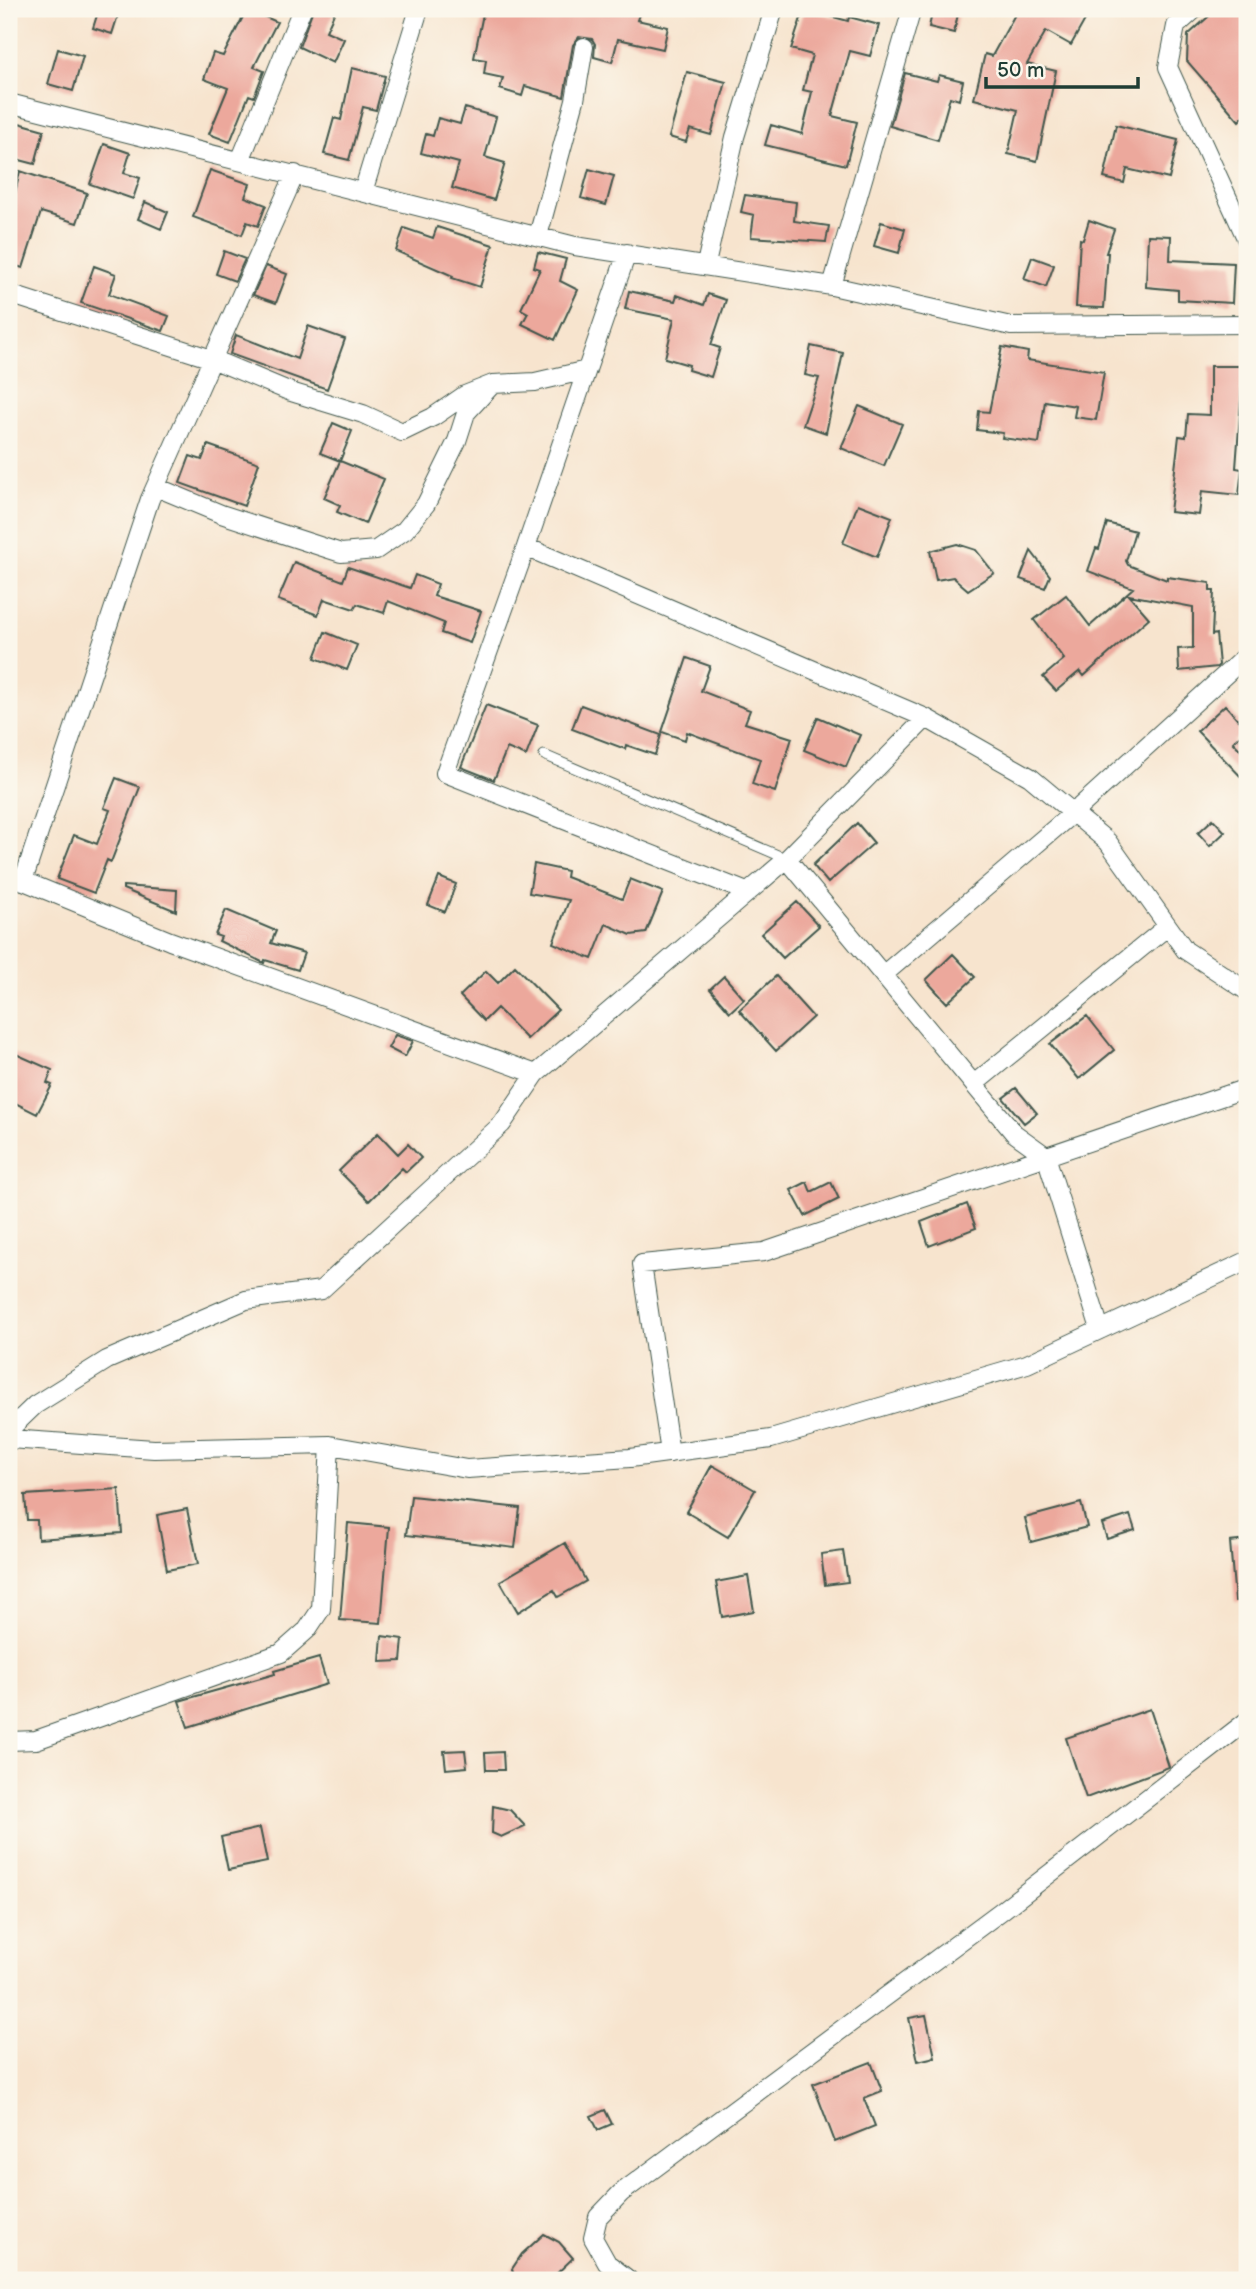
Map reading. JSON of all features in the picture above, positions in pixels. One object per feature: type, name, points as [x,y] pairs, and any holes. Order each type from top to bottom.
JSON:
[{"type":"street","points":[[363,192],[419,9]]},
{"type":"street","points":[[706,264],[735,137],[774,9]]},
{"type":"street","points":[[832,286],[912,9]]},
{"type":"street","points":[[1195,9],[1176,26],[1168,67],[1247,240]]},
{"type":"street","points":[[240,161],[296,10]]},
{"type":"street","points":[[538,236],[575,100],[584,47]]},
{"type":"street","points":[[9,103],[538,236],[832,286],[1011,326],[1247,324]]},
{"type":"street","points":[[295,174],[156,487],[16,878],[170,941],[536,1074]]},
{"type":"street","points":[[627,253],[445,773],[747,892]]},
{"type":"street","points":[[9,294],[212,359],[291,392],[363,414],[402,432],[433,417],[465,395],[493,384],[535,382],[586,370]]},
{"type":"street","points":[[156,487],[221,514],[341,553],[376,550],[405,530],[426,503],[457,441],[466,413],[493,384]]},
{"type":"street","points":[[526,547],[926,718],[1030,777],[1108,842],[1185,950],[1247,990]]},
{"type":"street","points":[[883,975],[1073,813],[1247,655]]},
{"type":"street","points":[[9,1430],[35,1405],[107,1360],[246,1300],[321,1290],[502,1124],[536,1074],[787,859],[926,718]]},
{"type":"street","points":[[787,859],[1014,1133],[1046,1156],[1100,1329]]},
{"type":"street","points":[[974,1084],[1168,926]]},
{"type":"street","points":[[670,1453],[642,1264],[764,1252],[1247,1088]]},
{"type":"street","points":[[9,1439],[154,1449],[330,1445],[467,1469],[670,1453],[771,1439],[1027,1364],[1247,1261]]},
{"type":"street","points":[[9,1741],[36,1740],[281,1653],[307,1630],[321,1609],[330,1445]]},
{"type":"street","points":[[629,2280],[607,2263],[593,2238],[598,2217],[621,2193],[1000,1912],[1247,1721]]},
{"type":"lane","points":[[544,755],[787,859]]},
{"type":"building","points":[[99,9],[120,9],[112,34],[93,28]]},
{"type":"building","points":[[247,9],[277,22],[254,67],[264,71],[254,97],[249,95],[230,142],[209,134],[228,88],[204,79],[213,53],[223,56]]},
{"type":"building","points":[[313,9],[336,9],[326,31],[344,39],[333,63],[299,47]]},
{"type":"building","points":[[484,9],[641,9],[637,20],[668,27],[663,49],[618,39],[612,62],[594,57],[595,44],[592,39],[579,37],[573,45],[564,97],[525,86],[522,96],[500,89],[503,78],[484,74],[486,60],[474,58]]},
{"type":"building","points":[[804,9],[848,21],[849,17],[879,25],[870,56],[850,51],[832,116],[857,122],[846,165],[765,145],[771,125],[802,134],[812,92],[803,90],[812,55],[791,49]]},
{"type":"building","points":[[933,9],[959,9],[954,33],[929,27]]},
{"type":"building","points":[[1018,9],[1065,9],[1085,20],[1071,45],[1046,31],[1027,64],[1056,71],[1037,161],[1008,154],[1018,110],[974,99],[985,54],[992,56]]},
{"type":"building","points":[[1217,9],[1247,9],[1247,113],[1239,121],[1187,61],[1188,35]]},
{"type":"building","points":[[58,49],[83,56],[73,91],[48,84]]},
{"type":"building","points":[[352,68],[385,76],[376,110],[363,107],[349,160],[324,154],[334,118],[341,120]]},
{"type":"building","points":[[687,72],[726,82],[711,135],[690,129],[686,142],[669,137]]},
{"type":"building","points":[[905,73],[937,81],[939,75],[963,81],[959,100],[950,97],[938,140],[890,126]]},
{"type":"building","points":[[465,108],[496,117],[485,157],[505,163],[494,200],[452,188],[459,163],[421,153],[426,134],[433,136],[438,118],[460,124]]},
{"type":"building","points":[[19,123],[44,130],[35,164],[16,159],[18,153],[11,152]]},
{"type":"building","points":[[1116,125],[1178,140],[1169,179],[1127,169],[1124,183],[1104,178]]},
{"type":"building","points":[[104,144],[130,153],[124,173],[140,178],[133,199],[90,184]]},
{"type":"building","points":[[589,169],[614,176],[606,205],[581,198]]},
{"type":"building","points":[[210,170],[250,184],[245,197],[266,205],[258,226],[247,222],[242,235],[193,217]]},
{"type":"building","points":[[20,171],[87,193],[77,223],[41,212],[23,268],[9,264],[9,220]]},
{"type":"building","points":[[745,195],[796,202],[794,221],[829,226],[826,242],[751,237],[754,215],[741,212]]},
{"type":"building","points":[[145,202],[168,212],[161,229],[138,219]]},
{"type":"building","points":[[1089,220],[1114,229],[1106,253],[1104,308],[1076,307],[1080,239],[1083,240]]},
{"type":"building","points":[[881,222],[905,229],[899,253],[874,246]]},
{"type":"building","points":[[437,227],[493,245],[480,287],[452,278],[453,276],[396,251],[404,228],[433,238]]},
{"type":"building","points":[[1148,235],[1171,236],[1170,260],[1234,263],[1232,303],[1178,300],[1178,290],[1146,287]]},
{"type":"building","points":[[224,251],[245,259],[235,281],[216,274]]},
{"type":"building","points":[[538,252],[566,259],[560,281],[578,290],[555,340],[522,324],[528,313],[521,309],[540,269],[534,267]]},
{"type":"building","points":[[1032,257],[1054,265],[1046,287],[1024,279]]},
{"type":"building","points":[[94,266],[116,274],[109,294],[169,316],[163,331],[81,303]]},
{"type":"building","points":[[266,266],[287,274],[276,303],[253,295]]},
{"type":"building","points":[[629,291],[675,301],[677,295],[704,305],[708,294],[726,300],[711,345],[720,348],[711,377],[688,370],[689,365],[665,358],[674,319],[625,309]]},
{"type":"building","points":[[308,326],[345,339],[327,389],[230,354],[236,335],[297,359]]},
{"type":"building","points":[[811,346],[843,353],[826,433],[803,425],[819,378],[805,375]]},
{"type":"building","points":[[1002,347],[1028,352],[1027,360],[1104,372],[1096,420],[1074,417],[1076,406],[1045,401],[1039,443],[1002,438],[1003,433],[977,430],[979,411],[989,412]]},
{"type":"building","points":[[1210,366],[1247,366],[1247,387],[1242,387],[1236,468],[1242,469],[1239,495],[1202,491],[1199,515],[1170,512],[1179,436],[1186,437],[1188,414],[1210,415]]},
{"type":"building","points":[[859,406],[902,424],[884,466],[841,448]]},
{"type":"building","points":[[333,423],[352,431],[340,461],[320,453]]},
{"type":"building","points":[[208,445],[259,463],[244,506],[180,483],[190,456],[202,460]]},
{"type":"building","points":[[340,461],[384,479],[365,524],[337,512],[340,505],[324,498]]},
{"type":"building","points":[[858,504],[892,517],[877,557],[843,543]]},
{"type":"building","points":[[1107,523],[1135,531],[1126,561],[1128,565],[1167,580],[1167,577],[1210,583],[1210,591],[1214,591],[1212,635],[1216,634],[1217,667],[1179,671],[1178,649],[1193,648],[1193,607],[1129,595],[1149,618],[1084,676],[1080,671],[1056,691],[1043,677],[1064,659],[1034,620],[1066,595],[1090,626],[1133,588],[1088,571],[1096,548],[1099,549]]},
{"type":"building","points":[[957,544],[976,550],[994,573],[968,590],[953,577],[936,580],[930,551]]},
{"type":"building","points":[[1031,551],[1050,576],[1045,588],[1020,579]]},
{"type":"building","points":[[294,562],[343,581],[348,567],[410,588],[415,575],[438,584],[434,596],[481,611],[470,643],[441,633],[444,623],[388,601],[384,613],[357,604],[354,609],[324,599],[318,615],[278,600]]},
{"type":"building","points":[[325,632],[357,645],[347,670],[315,658]]},
{"type":"building","points":[[687,658],[710,666],[701,691],[750,710],[745,723],[792,738],[775,792],[752,784],[760,759],[687,732],[685,740],[662,732]]},
{"type":"building","points":[[486,705],[538,725],[526,756],[507,748],[494,780],[461,767]]},
{"type":"building","points":[[581,705],[661,735],[655,755],[626,745],[625,749],[572,729]]},
{"type":"building","points":[[1225,705],[1247,729],[1233,742],[1247,757],[1247,783],[1197,731]]},
{"type":"building","points":[[818,717],[860,735],[846,767],[804,750]]},
{"type":"building","points":[[116,778],[140,787],[111,862],[107,860],[94,893],[57,879],[74,835],[97,844],[110,810],[104,808]]},
{"type":"building","points":[[1213,819],[1225,832],[1210,846],[1198,833]]},
{"type":"building","points":[[857,823],[874,843],[828,883],[813,865]]},
{"type":"building","points":[[534,864],[567,871],[566,877],[622,899],[630,879],[663,892],[646,933],[631,935],[606,924],[592,959],[553,943],[569,900],[529,893]]},
{"type":"building","points":[[439,877],[456,884],[445,912],[428,905]]},
{"type":"building","points":[[123,886],[177,890],[176,911],[123,889]]},
{"type":"building","points":[[797,902],[819,926],[783,958],[761,934]]},
{"type":"building","points":[[226,910],[276,931],[271,943],[304,953],[298,970],[265,960],[264,963],[219,941],[221,937],[215,935]]},
{"type":"building","points":[[953,954],[975,977],[947,1003],[926,980]]},
{"type":"building","points":[[515,966],[558,1010],[527,1039],[497,1008],[484,1021],[460,996],[486,971],[498,983]]},
{"type":"building","points":[[724,976],[744,999],[730,1012],[710,989]]},
{"type":"building","points":[[776,976],[813,1017],[776,1051],[739,1010]]},
{"type":"building","points":[[1087,1016],[1114,1050],[1079,1079],[1050,1044]]},
{"type":"building","points":[[395,1035],[413,1041],[405,1057],[388,1048]]},
{"type":"building","points":[[9,1051],[52,1070],[47,1083],[52,1085],[37,1114],[9,1100]]},
{"type":"building","points":[[1016,1088],[1037,1113],[1024,1123],[1003,1098]]},
{"type":"building","points":[[378,1133],[398,1154],[408,1144],[421,1158],[406,1172],[402,1168],[369,1201],[339,1171]]},
{"type":"building","points":[[807,1182],[811,1192],[831,1182],[839,1199],[805,1216],[791,1190]]},
{"type":"building","points":[[967,1204],[976,1228],[929,1246],[921,1222]]},
{"type":"building","points":[[712,1465],[755,1490],[728,1537],[686,1512]]},
{"type":"building","points":[[119,1489],[122,1533],[38,1539],[37,1520],[27,1520],[25,1495]]},
{"type":"building","points":[[411,1496],[520,1508],[515,1548],[406,1535]]},
{"type":"building","points":[[1081,1503],[1087,1527],[1031,1542],[1025,1518]]},
{"type":"building","points":[[187,1509],[198,1564],[167,1570],[157,1515]]},
{"type":"building","points":[[1130,1515],[1135,1530],[1107,1539],[1102,1524]]},
{"type":"building","points":[[348,1523],[389,1527],[381,1623],[340,1620]]},
{"type":"building","points":[[1247,1540],[1247,1600],[1235,1601],[1230,1542]]},
{"type":"building","points":[[565,1543],[586,1581],[558,1597],[554,1590],[518,1612],[500,1581]]},
{"type":"building","points":[[843,1551],[848,1582],[825,1585],[821,1554]]},
{"type":"building","points":[[748,1576],[754,1611],[722,1617],[716,1582]]},
{"type":"building","points":[[382,1636],[403,1639],[401,1661],[380,1662]]},
{"type":"building","points":[[319,1658],[327,1684],[188,1727],[179,1701],[275,1674],[274,1671]]},
{"type":"building","points":[[1150,1709],[1169,1767],[1086,1798],[1066,1738]]},
{"type":"building","points":[[465,1750],[467,1767],[446,1769],[444,1751]]},
{"type":"building","points":[[503,1752],[504,1770],[486,1770],[485,1753]]},
{"type":"building","points":[[493,1806],[510,1810],[525,1826],[501,1837],[492,1833]]},
{"type":"building","points":[[260,1828],[267,1862],[228,1870],[221,1837]]},
{"type":"building","points":[[926,2015],[935,2057],[918,2061],[909,2018]]},
{"type":"building","points":[[871,2062],[882,2091],[864,2098],[875,2126],[835,2142],[813,2084]]},
{"type":"building","points":[[605,2110],[612,2124],[598,2130],[591,2116]]},
{"type":"building","points":[[544,2234],[559,2242],[573,2258],[550,2280],[515,2280],[512,2269],[522,2254]]}]
